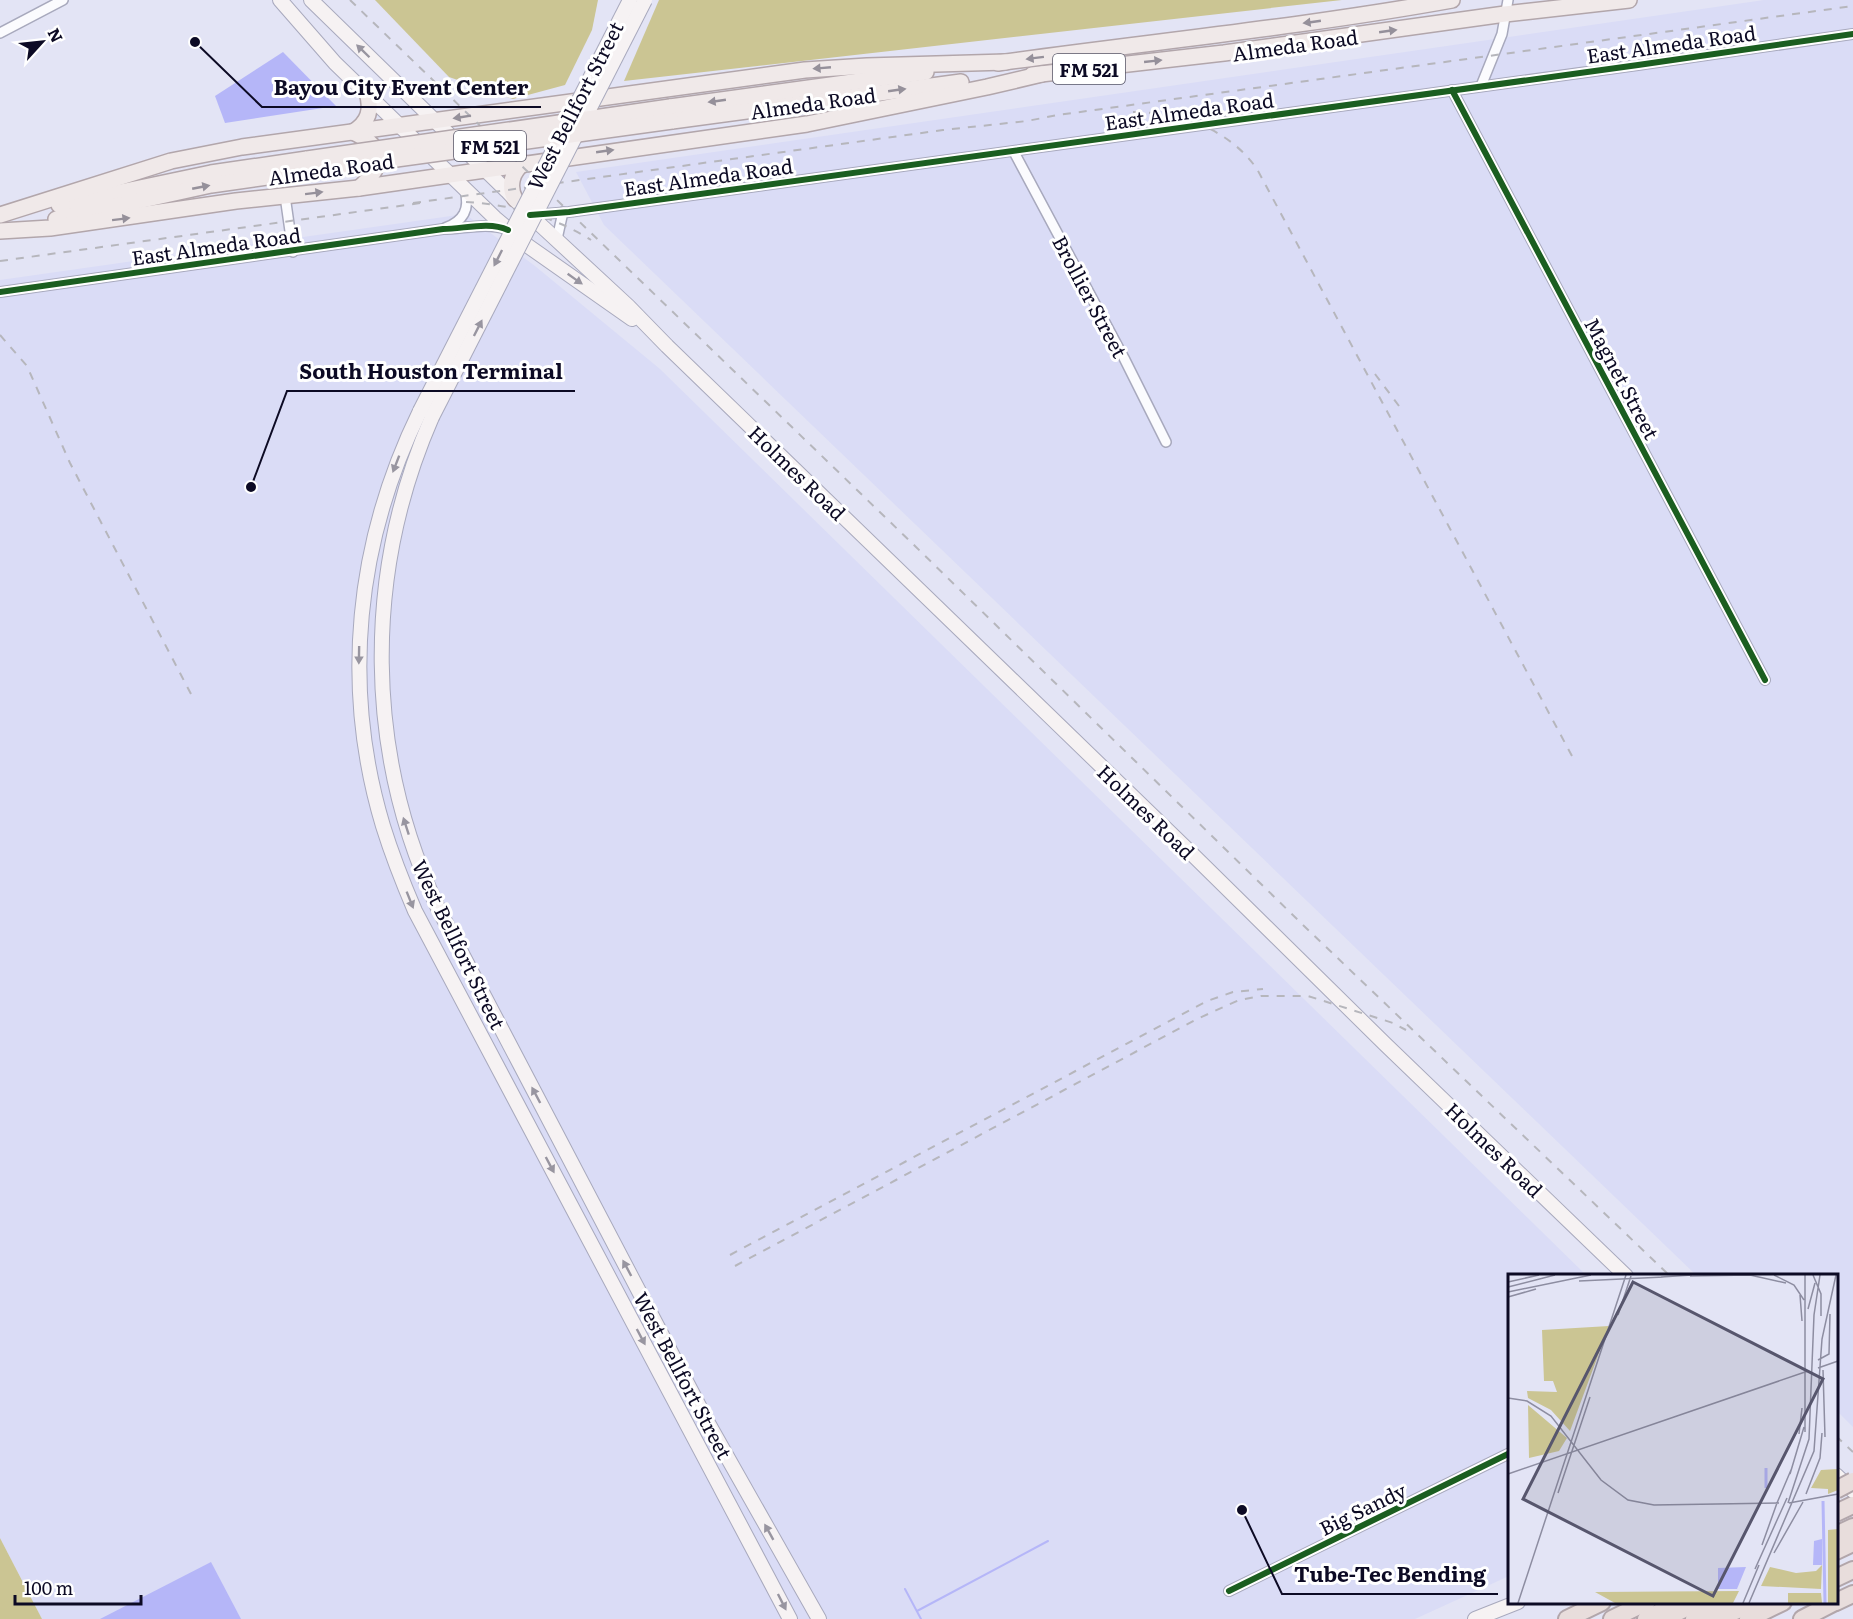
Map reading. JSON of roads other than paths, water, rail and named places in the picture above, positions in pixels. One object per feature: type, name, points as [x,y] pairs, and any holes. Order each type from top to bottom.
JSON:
[{"type":"highway","points":[[1838,1489],[1853,1482]]},
{"type":"highway","points":[[1838,1512],[1853,1505]]},
{"type":"highway","points":[[1841,1544],[1853,1527]]},
{"type":"highway","points":[[1838,1601],[1853,1594]]},
{"type":"highway","points":[[1561,1619],[1574,1616],[1598,1604]]},
{"type":"highway","points":[[1612,1619],[1643,1604]]},
{"type":"highway","points":[[1646,1619],[1674,1604]]},
{"type":"highway","points":[[1664,1619],[1694,1604]]},
{"type":"highway","points":[[1694,1619],[1724,1604]]},
{"type":"highway","points":[[1717,1619],[1751,1604]]},
{"type":"highway","points":[[1748,1619],[1779,1604]]},
{"type":"highway","points":[[1802,1619],[1832,1604]]},
{"type":"main road","name":"Holmes Road","points":[[280,0],[313,39],[508,230],[667,346]]},
{"type":"main road","name":"Holmes Road","points":[[311,0],[530,215],[628,306],[968,636],[1385,1044],[1625,1274]]},
{"type":"main road","name":"West Bellfort Street","points":[[630,0],[426,414],[401,507],[385,587],[381,630],[381,672],[388,749],[403,818],[429,888],[708,1423],[819,1619]]},
{"type":"main road","name":"West Bellfort Street","points":[[645,0],[426,414],[397,461],[380,513],[363,591],[359,675],[362,716],[367,752],[383,825],[415,911],[790,1619]]},
{"type":"main road","name":"Almeda Road","points":[[0,216],[211,173],[308,165],[671,114],[1006,62],[1381,13],[1452,0]]},
{"type":"main road","name":"Almeda Road","points":[[671,114],[1224,53],[1506,7],[1629,0]]},
{"type":"main road","points":[[0,216],[201,154],[837,67],[1006,62]]},
{"type":"main road","points":[[0,231],[51,228],[236,201],[359,188],[841,118],[1042,74]]},
{"type":"main road","points":[[353,132],[364,124],[370,113],[367,92]]},
{"type":"main road","points":[[639,93],[647,146]]},
{"type":"main road","points":[[353,132],[369,139],[377,155],[375,170],[359,188]]},
{"type":"main road","points":[[515,199],[512,183],[516,170],[524,163]]},
{"type":"main road","name":"Almeda Road","points":[[0,231],[308,165]]},
{"type":"main road","points":[[367,752],[388,749]]},
{"type":"main road","points":[[561,1186],[580,1178]]},
{"type":"main road","points":[[1838,1477],[1853,1491]]},
{"type":"main road","points":[[1838,1500],[1853,1513]]},
{"type":"main road","points":[[762,1564],[782,1554]]},
{"type":"main road","points":[[1475,1619],[1513,1604]]},
{"type":"street","points":[[0,33],[63,0]]},
{"type":"street","points":[[1481,86],[1502,34],[1506,7]]},
{"type":"street","name":"East Almeda Road","points":[[530,215],[1014,152],[1853,34]]},
{"type":"street","name":"Magnet Street","points":[[1452,90],[1765,680]]},
{"type":"street","name":"Brollier Street","points":[[1014,152],[1166,442]]},
{"type":"street","points":[[443,229],[456,223],[464,215],[467,202],[465,190]]},
{"type":"street","points":[[285,196],[293,252]]},
{"type":"street","points":[[557,238],[563,212]]},
{"type":"street","name":"East Almeda Road","points":[[0,292],[443,229],[492,226],[508,230]]},
{"type":"street","name":"Big Sandy","points":[[1229,1591],[1508,1453]]},
{"type":"water","points":[[283,52],[336,106],[225,123],[215,96]]},
{"type":"water","points":[[211,1562],[241,1619],[100,1619]]},
{"type":"waterway","points":[[917,1611],[1048,1541]]},
{"type":"waterway","points":[[905,1589],[921,1619]]},
{"type":"railway","points":[[350,0],[1302,924],[1668,1274]]},
{"type":"railway","points":[[413,203],[943,130],[1027,121],[1853,6]]},
{"type":"railway","points":[[1133,112],[1186,119],[1218,133],[1233,143],[1257,169],[1572,756]]},
{"type":"railway","points":[[466,202],[531,213],[547,218],[591,240]]},
{"type":"railway","points":[[0,261],[421,203]]},
{"type":"railway","points":[[0,335],[27,366],[70,463],[191,694]]},
{"type":"railway","points":[[1375,374],[1399,406]]},
{"type":"railway","points":[[730,1255],[1207,1001],[1233,992],[1263,989]]},
{"type":"railway","points":[[735,1266],[1197,1019],[1239,1000],[1261,996],[1308,996],[1393,1023],[1406,1030]]},
{"type":"railway","points":[[1838,1438],[1853,1452]]},
{"type":"place","name":"Bayou City Event Center","points":[[195,42]]},
{"type":"place","name":"South Houston Terminal","points":[[251,487]]},
{"type":"place","name":"Tube-Tec Bending","points":[[1242,1510]]}]
